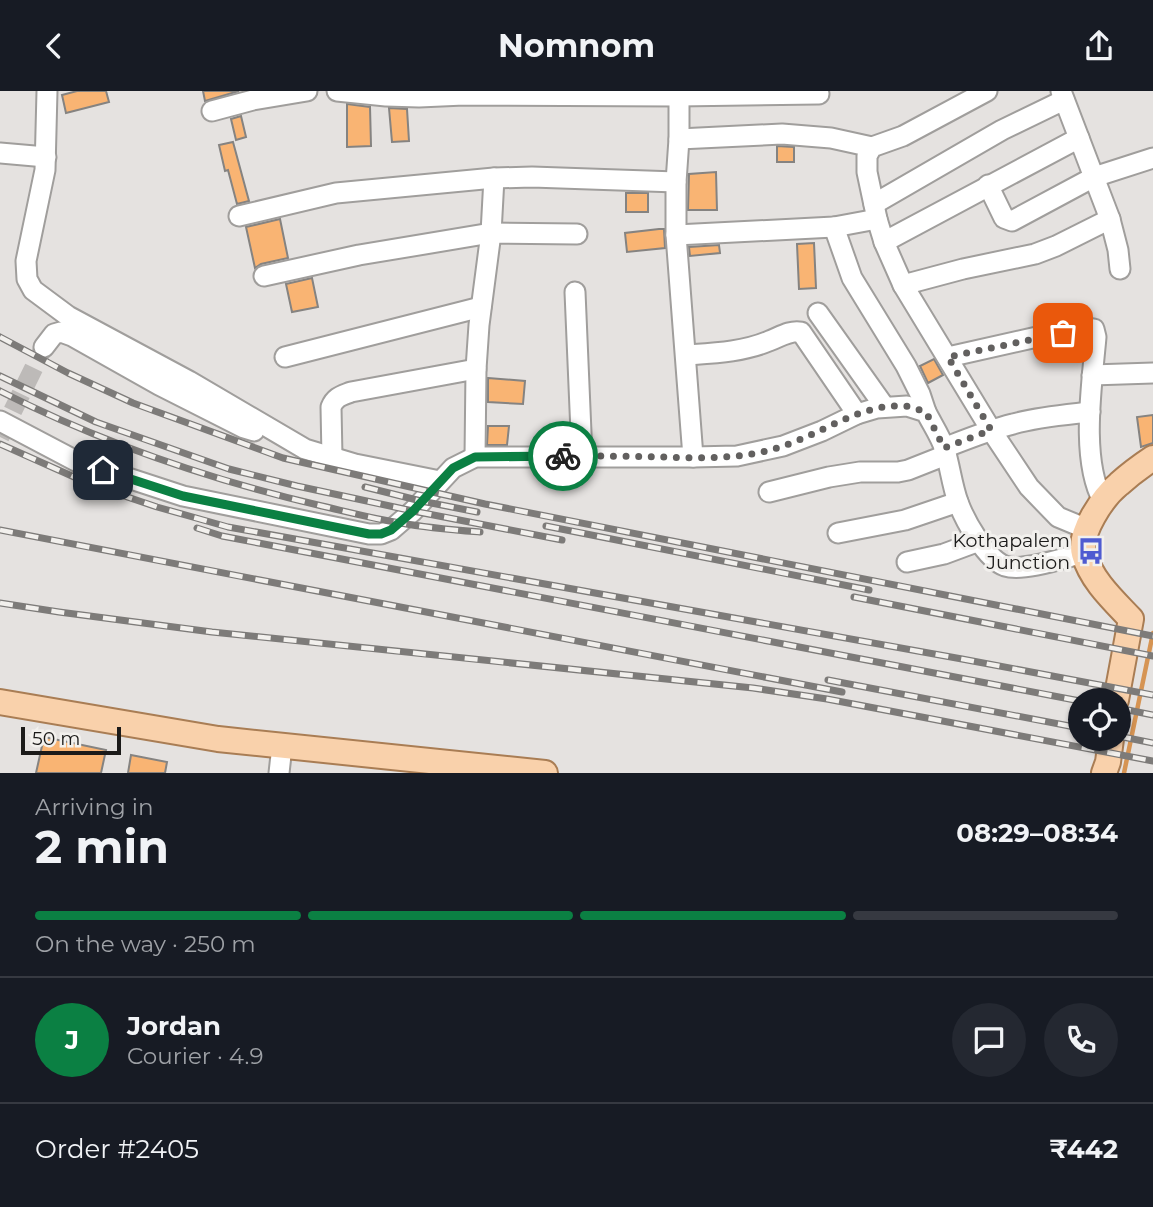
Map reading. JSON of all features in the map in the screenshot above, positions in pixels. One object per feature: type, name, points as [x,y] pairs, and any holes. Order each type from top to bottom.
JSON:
[{"type":"main road","points":[[1118,688],[1131,619],[1094,575],[1085,541],[1103,501],[1118,484],[1153,458]]},
{"type":"main road","points":[[0,702],[218,739],[545,773]]},
{"type":"main road","points":[[1104,773],[1109,751]]},
{"type":"street","points":[[47,91],[45,170],[26,261],[27,278],[33,290],[68,316],[189,381],[305,449]]},
{"type":"street","points":[[212,111],[253,100],[307,91]]},
{"type":"street","points":[[337,91],[419,97],[464,93],[819,94]]},
{"type":"street","points":[[679,139],[782,134],[831,138],[872,147],[903,135],[988,91]]},
{"type":"street","points":[[678,93],[677,235],[693,457]]},
{"type":"street","points":[[677,235],[834,227],[875,211],[1002,130],[1062,96],[1110,219],[1118,250],[1119,269]]},
{"type":"street","points":[[884,242],[1079,138]]},
{"type":"street","points":[[834,227],[852,278],[920,394],[945,452],[958,502],[967,521],[993,559],[1006,566],[1019,567],[1055,561],[1085,541],[1029,487],[903,285],[884,242],[875,211],[867,171],[867,156],[872,147]]},
{"type":"street","points":[[0,153],[46,157]]},
{"type":"street","points":[[988,185],[1004,218],[1012,221],[1094,177],[1153,158]]},
{"type":"street","points":[[239,216],[335,193],[494,178],[676,182]]},
{"type":"street","points":[[475,457],[476,369],[491,233],[494,178]]},
{"type":"street","points":[[903,285],[1035,254],[1110,219]]},
{"type":"street","points":[[264,276],[359,255],[491,233],[578,234]]},
{"type":"street","points":[[575,292],[582,456]]},
{"type":"street","points":[[285,357],[481,307]]},
{"type":"street","points":[[818,313],[884,407]]},
{"type":"street","points":[[948,357],[1091,328],[1096,337],[1090,412],[1091,452],[1094,478],[1103,501]]},
{"type":"street","points":[[686,355],[746,349],[794,331],[801,332],[857,414]]},
{"type":"street","points":[[44,347],[54,334],[61,332],[244,428],[355,464],[440,481]]},
{"type":"street","points":[[332,457],[331,407],[339,396],[476,369]]},
{"type":"street","points":[[1092,375],[1153,373]]},
{"type":"street","points":[[0,421],[76,461],[183,496],[369,534],[381,534],[391,530],[413,511],[453,468],[475,457],[737,456],[783,446],[857,414],[884,407],[907,406],[926,412]]},
{"type":"street","points":[[769,492],[860,472],[908,470],[991,430],[1014,423],[1090,412]]},
{"type":"street","points":[[838,533],[905,520],[958,502]]},
{"type":"street","points":[[908,562],[944,554],[979,541]]},
{"type":"street","points":[[279,773],[282,746]]},
{"type":"building","points":[[77,91],[106,91],[109,102],[66,113],[62,95]]},
{"type":"building","points":[[203,91],[239,91],[205,101]]},
{"type":"building","points":[[347,104],[370,107],[371,146],[347,147]]},
{"type":"building","points":[[389,108],[407,109],[409,141],[392,142]]},
{"type":"building","points":[[241,116],[246,137],[236,140],[231,119]]},
{"type":"building","points":[[233,142],[249,201],[237,204],[219,145]]},
{"type":"building","points":[[777,146],[794,147],[794,162],[777,162]]},
{"type":"building","points":[[716,172],[717,210],[688,210],[689,174]]},
{"type":"building","points":[[626,193],[648,193],[648,212],[626,212]]},
{"type":"building","points":[[280,219],[288,258],[255,268],[246,227]]},
{"type":"building","points":[[664,229],[665,248],[627,252],[625,233]]},
{"type":"building","points":[[814,243],[816,288],[799,289],[797,244]]},
{"type":"building","points":[[719,245],[720,253],[690,256],[689,247]]},
{"type":"building","points":[[312,278],[318,307],[292,312],[286,284]]},
{"type":"building","points":[[934,359],[943,375],[928,383],[920,366]]},
{"type":"building","points":[[488,378],[525,381],[523,404],[488,402]]},
{"type":"building","points":[[1153,415],[1153,443],[1141,447],[1137,417]]},
{"type":"building","points":[[488,426],[509,426],[507,445],[487,445]]},
{"type":"building","points":[[44,737],[106,750],[101,773],[36,773]]},
{"type":"building","points":[[131,755],[167,762],[165,773],[128,773]]},
{"type":"waterway","points":[[1124,773],[1153,633]]},
{"type":"tunnel","points":[[0,437],[44,347]]},
{"type":"railway","points":[[0,337],[133,403],[283,458],[485,504],[1153,636]]},
{"type":"railway","points":[[0,376],[96,422],[229,469],[413,511],[562,540]]},
{"type":"railway","points":[[0,391],[117,443],[198,472],[280,496],[381,519],[431,528],[480,532]]},
{"type":"railway","points":[[0,444],[92,485],[228,527],[1153,695]]},
{"type":"railway","points":[[365,487],[477,512]]},
{"type":"railway","points":[[546,526],[869,590]]},
{"type":"railway","points":[[197,528],[222,536],[1068,699]]},
{"type":"railway","points":[[0,530],[842,692]]},
{"type":"railway","points":[[854,597],[1153,656]]},
{"type":"railway","points":[[0,603],[212,632],[753,688],[827,699],[1153,761]]},
{"type":"railway","points":[[828,680],[1068,726]]},
{"type":"railway","points":[[1131,711],[1153,715]]},
{"type":"railway","points":[[1131,739],[1153,743]]},
{"type":"way so far","points":[[563,456],[737,456],[783,446],[877,408],[907,406],[926,412],[944,448],[991,430],[948,357],[1063,333]]},
{"type":"place","name":"Kothapalem Junction","points":[[1091,551]]},
{"type":"route","points":[[103,470],[183,496],[369,534],[381,534],[391,530],[413,511],[453,468],[475,457],[563,456]]}]
